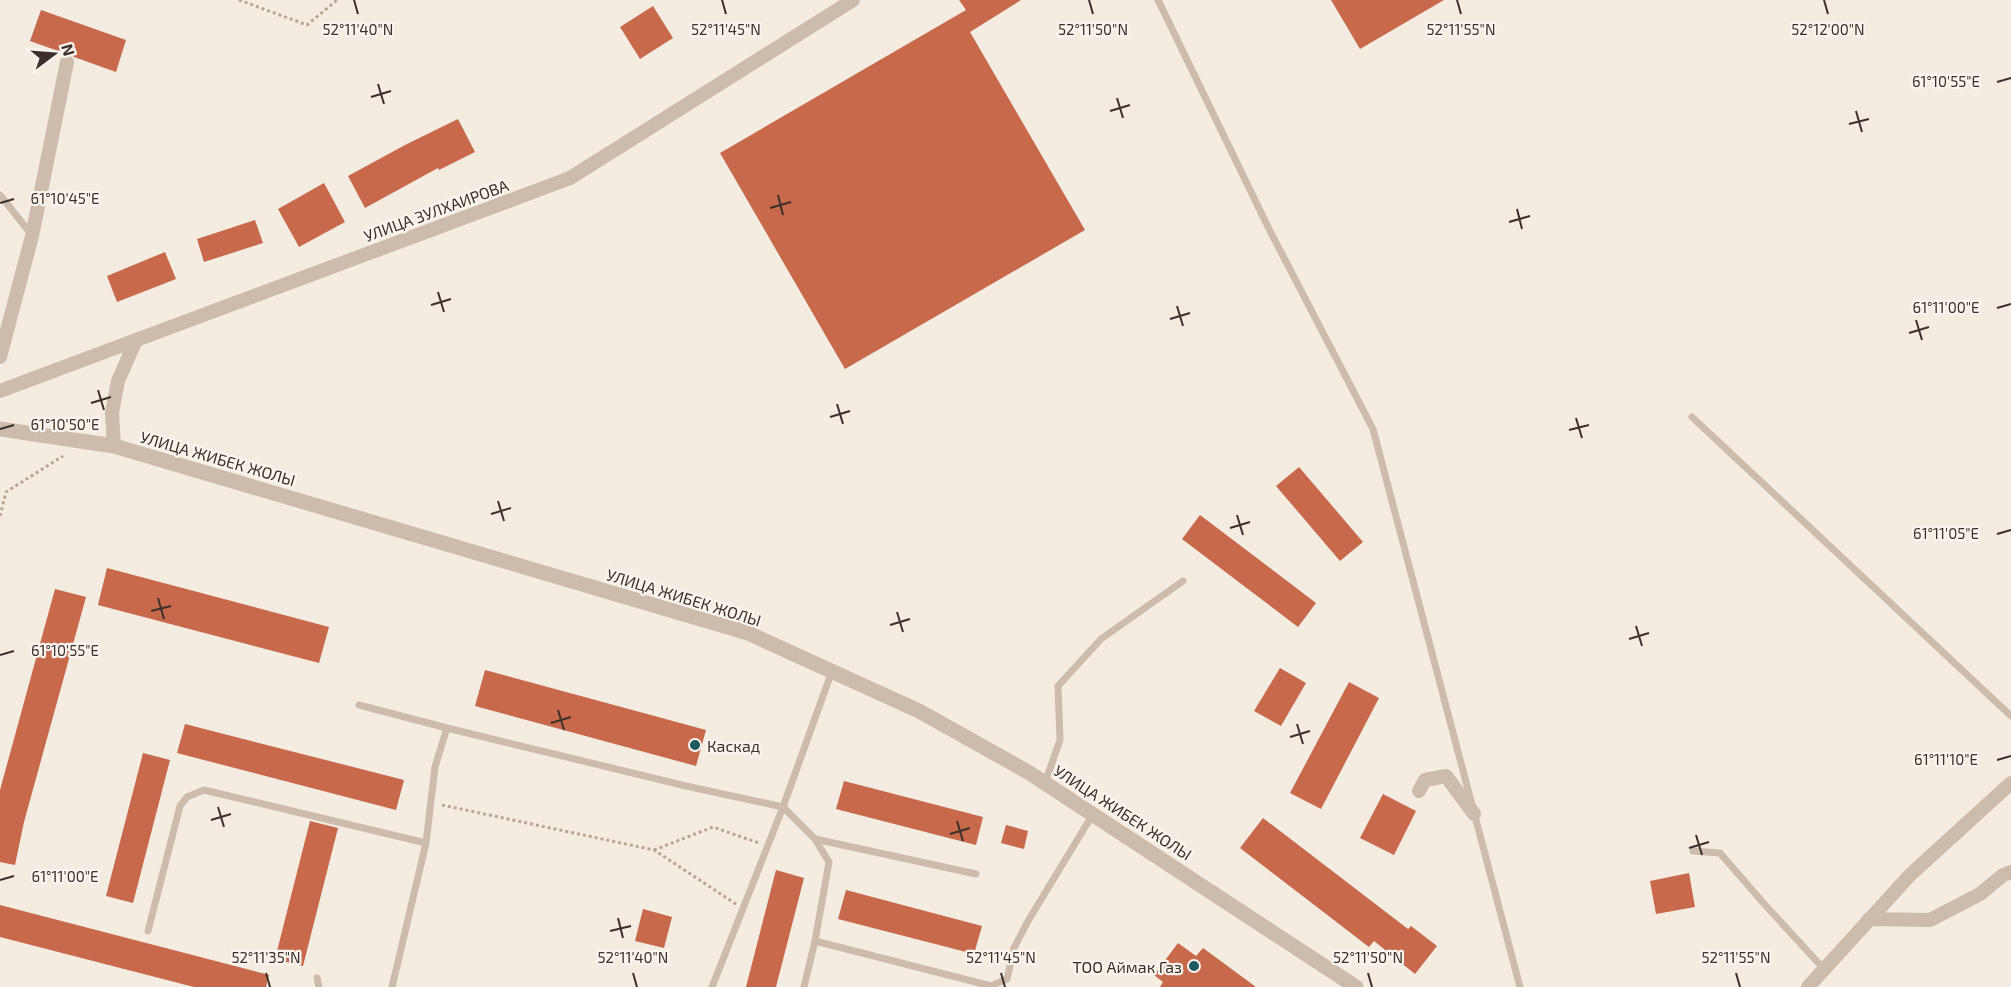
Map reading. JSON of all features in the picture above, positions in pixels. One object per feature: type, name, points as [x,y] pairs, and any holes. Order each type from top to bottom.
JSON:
[{"type":"street","name":"УЛИЦА ЗУЛХАИРОВА","points":[[0,391],[570,178],[853,0]]},
{"type":"street","points":[[0,357],[3,336],[32,236],[67,62]]},
{"type":"street","points":[[114,446],[112,413],[118,381],[136,340]]},
{"type":"street","name":"УЛИЦА ЖИБЕК ЖОЛЫ","points":[[0,429],[114,446],[748,633],[919,711],[1045,783],[1356,987]]},
{"type":"street","points":[[1419,791],[1425,780],[1446,776],[1474,814]]},
{"type":"street","points":[[1808,987],[1910,874],[2011,783]]},
{"type":"street","points":[[1869,920],[1930,920],[1980,894],[2003,875],[2011,872]]},
{"type":"lane","points":[[1158,0],[1269,229],[1373,429],[1520,987]]},
{"type":"lane","points":[[0,195],[32,236]]},
{"type":"lane","points":[[1692,417],[2011,716]]},
{"type":"lane","points":[[1045,783],[1060,740],[1058,686],[1101,639],[1183,581]]},
{"type":"lane","points":[[712,987],[783,807],[832,671]]},
{"type":"lane","points":[[359,705],[686,786],[783,807],[815,839],[829,862],[804,987]]},
{"type":"lane","points":[[392,987],[426,843],[435,767],[447,728]]},
{"type":"lane","points":[[148,932],[180,806],[187,797],[204,790],[426,843]]},
{"type":"lane","points":[[815,940],[991,986],[999,983],[1007,979],[1014,948],[1028,921],[1093,814]]},
{"type":"lane","points":[[815,839],[976,874]]},
{"type":"lane","points":[[1693,851],[1720,853],[1824,969]]},
{"type":"lane","points":[[317,978],[319,987]]},
{"type":"path","points":[[238,0],[307,25],[337,0]]},
{"type":"path","points":[[0,516],[6,492],[63,456]]},
{"type":"path","points":[[431,802],[654,850],[742,908]]},
{"type":"path","points":[[654,850],[713,827],[767,845]]},
{"type":"building","points":[[959,0],[1021,0],[970,32],[1085,230],[845,369],[720,153],[966,10]]},
{"type":"building","points":[[1331,0],[1444,0],[1360,49]]},
{"type":"building","points":[[653,6],[673,38],[640,59],[620,27]]},
{"type":"building","points":[[41,10],[126,40],[116,72],[74,57],[69,53],[30,41]]},
{"type":"building","points":[[458,119],[475,152],[439,170],[438,168],[365,208],[348,176]]},
{"type":"building","points":[[324,183],[345,222],[299,247],[278,209]]},
{"type":"building","points":[[255,220],[263,243],[204,262],[197,239]]},
{"type":"building","points":[[165,252],[176,279],[117,302],[107,276]]},
{"type":"building","points":[[1299,467],[1363,542],[1340,561],[1276,486]]},
{"type":"building","points":[[1200,515],[1316,603],[1298,627],[1182,539]]},
{"type":"building","points":[[107,568],[329,627],[319,663],[98,605]]},
{"type":"building","points":[[55,589],[86,597],[24,822],[15,865],[0,862],[0,790]]},
{"type":"building","points":[[1280,668],[1306,683],[1281,726],[1254,711]]},
{"type":"building","points":[[485,670],[706,730],[696,766],[475,706]]},
{"type":"building","points":[[1349,682],[1379,698],[1321,809],[1290,793]]},
{"type":"building","points":[[185,724],[404,780],[396,810],[177,753]]},
{"type":"building","points":[[143,753],[170,760],[133,903],[106,896]]},
{"type":"building","points":[[844,781],[983,817],[976,845],[836,809]]},
{"type":"building","points":[[1383,794],[1416,811],[1394,855],[1360,838]]},
{"type":"building","points":[[1263,818],[1408,929],[1411,926],[1437,946],[1415,974],[1374,941],[1369,947],[1240,848]]},
{"type":"building","points":[[310,821],[338,828],[303,966],[275,959]]},
{"type":"building","points":[[1006,825],[1028,831],[1024,849],[1001,843]]},
{"type":"building","points":[[776,870],[804,878],[776,987],[746,987]]},
{"type":"building","points":[[1689,873],[1695,907],[1656,914],[1650,881]]},
{"type":"building","points":[[846,890],[982,926],[974,954],[838,919]]},
{"type":"building","points":[[0,905],[269,975],[266,987],[194,987],[0,937]]},
{"type":"building","points":[[643,909],[672,917],[664,948],[635,941]]},
{"type":"building","name":"ТОО Аймак Газ","points":[[1178,943],[1196,956],[1203,948],[1256,987],[1160,987],[1163,982],[1154,975]]},
{"type":"place","name":"Каскад","points":[[695,745]]},
{"type":"place","name":"ТОО Аймак Газ","points":[[1194,966]]}]
